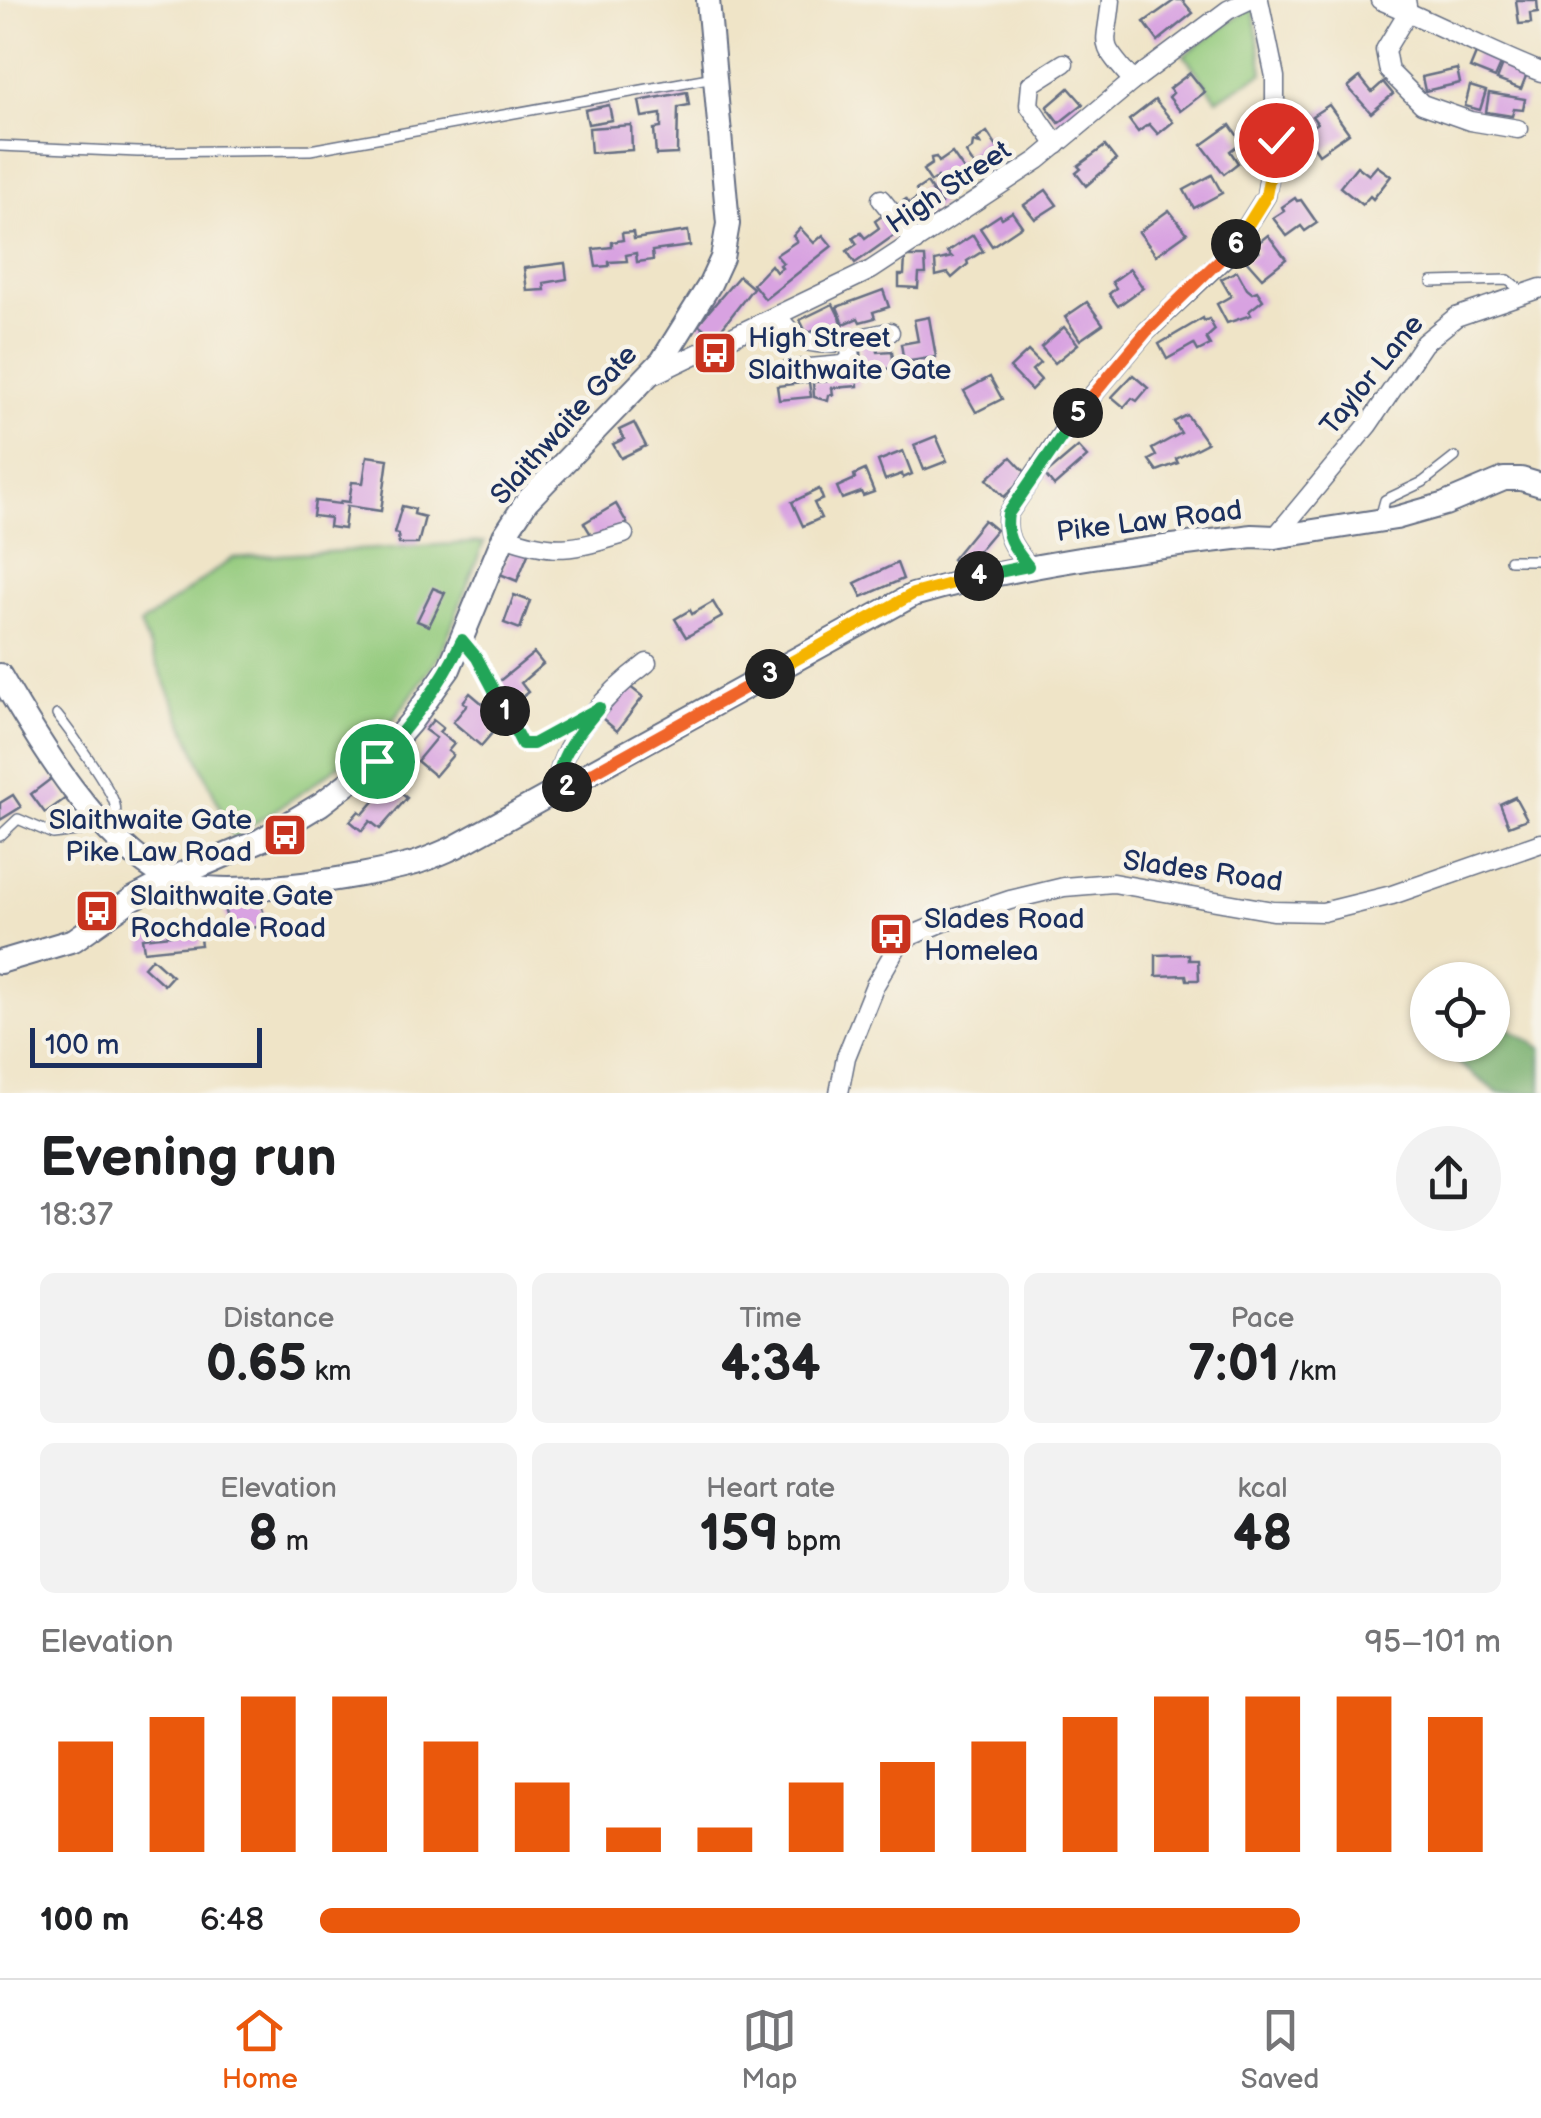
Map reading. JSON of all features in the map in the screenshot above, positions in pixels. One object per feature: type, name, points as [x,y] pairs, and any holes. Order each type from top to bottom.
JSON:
[{"type":"street","name":"Slaithwaite Gate","points":[[0,962],[74,940],[132,899],[261,840],[321,804],[377,761],[410,724],[439,683],[462,640],[504,536],[527,501],[650,376],[710,284],[722,258],[728,224],[708,0]]},
{"type":"street","points":[[1112,0],[1103,38],[1108,51],[1133,81]]},
{"type":"street","name":"High Street","points":[[650,376],[871,270],[1057,144],[1228,10],[1250,0]]},
{"type":"street","points":[[1028,566],[1005,530],[1008,514],[1068,424],[1147,331],[1231,252],[1266,196],[1276,140],[1275,77],[1260,0]]},
{"type":"street","points":[[1380,0],[1407,6],[1477,47],[1541,72]]},
{"type":"street","points":[[1407,6],[1385,50],[1388,71],[1422,104],[1470,120],[1518,129]]},
{"type":"street","points":[[1057,144],[1029,105],[1031,84],[1064,63]]},
{"type":"street","points":[[880,199],[915,242]]},
{"type":"street","name":"Taylor Lane","points":[[1276,538],[1368,426],[1424,343],[1456,317],[1533,291]]},
{"type":"street","points":[[778,315],[795,339],[814,345],[890,332]]},
{"type":"street","points":[[788,370],[843,365],[851,359],[850,339]]},
{"type":"street","name":"Pike Law Road","points":[[170,879],[217,888],[275,886],[413,864],[455,847],[558,792],[913,594],[1028,566],[1252,536],[1276,538],[1380,521],[1444,504],[1504,479],[1541,485]]},
{"type":"street","name":"Slaithwaite Gate","points":[[504,536],[540,548],[577,548],[624,534]]},
{"type":"street","points":[[558,792],[556,778],[561,760],[622,682],[647,663]]},
{"type":"street","points":[[0,675],[9,702],[103,825],[170,879]]},
{"type":"street","name":"Slades Road","points":[[839,1093],[846,1057],[876,984],[900,940],[944,922],[1010,900],[1112,883],[1273,911],[1323,912],[1392,895],[1541,843]]},
{"type":"lane","points":[[0,146],[138,152],[310,150],[716,76]]},
{"type":"lane","points":[[1432,282],[1508,280],[1533,291]]},
{"type":"lane","points":[[1380,521],[1385,500],[1423,482],[1455,457]]},
{"type":"lane","points":[[1510,560],[1541,560]]},
{"type":"lane","points":[[462,640],[477,658],[522,744],[533,744],[557,734],[599,708]]},
{"type":"lane","points":[[0,836],[18,819],[54,834],[115,820],[115,805],[57,716]]},
{"type":"green space","points":[[1253,6],[1263,73],[1217,99],[1184,55]]},
{"type":"green space","points":[[484,542],[441,654],[387,729],[233,838],[140,625],[233,558]]},
{"type":"green space","points":[[1510,1029],[1541,1048],[1541,1093],[1498,1093],[1457,1062],[1510,1062]]},
{"type":"building","points":[[1175,0],[1182,0],[1193,13],[1158,41],[1144,22]]},
{"type":"building","points":[[1516,0],[1537,0],[1538,12],[1530,13],[1531,23],[1519,24]]},
{"type":"building","points":[[1477,51],[1502,62],[1495,78],[1470,68]]},
{"type":"building","points":[[1504,62],[1528,71],[1521,89],[1497,80]]},
{"type":"building","points":[[1457,69],[1460,83],[1425,91],[1422,77]]},
{"type":"building","points":[[1190,73],[1205,92],[1180,111],[1169,97],[1173,93],[1169,89]]},
{"type":"building","points":[[1360,77],[1372,92],[1383,82],[1393,94],[1371,113],[1348,87]]},
{"type":"building","points":[[1470,86],[1486,91],[1480,110],[1465,106]]},
{"type":"building","points":[[1069,88],[1083,104],[1059,123],[1047,107]]},
{"type":"building","points":[[687,92],[689,105],[678,107],[677,154],[656,155],[654,129],[661,128],[661,114],[642,117],[639,101]]},
{"type":"building","points":[[1489,93],[1525,99],[1523,110],[1514,109],[1512,116],[1486,112]]},
{"type":"building","points":[[1155,100],[1173,122],[1158,134],[1149,124],[1138,132],[1129,120]]},
{"type":"building","points":[[609,105],[612,120],[588,124],[585,110]]},
{"type":"building","points":[[1329,105],[1349,133],[1319,154],[1313,145],[1305,143],[1309,139],[1303,133],[1317,123],[1312,116]]},
{"type":"building","points":[[631,125],[632,150],[591,153],[589,128]]},
{"type":"building","points":[[1230,125],[1242,142],[1230,151],[1238,163],[1224,174],[1202,145]]},
{"type":"building","points":[[987,132],[1001,153],[976,168],[966,153],[973,142],[980,144],[977,139]]},
{"type":"building","points":[[1105,146],[1116,160],[1086,186],[1076,173],[1081,169],[1078,166]]},
{"type":"building","points":[[952,153],[966,173],[945,186],[938,177],[931,182],[923,170],[932,164],[931,158],[936,157],[939,162]]},
{"type":"building","points":[[1357,166],[1369,175],[1377,166],[1391,176],[1373,199],[1370,196],[1362,205],[1340,187]]},
{"type":"building","points":[[1212,175],[1222,193],[1194,208],[1184,190]]},
{"type":"building","points":[[927,183],[941,204],[909,227],[895,207],[920,196],[916,190]]},
{"type":"building","points":[[1046,190],[1057,205],[1035,219],[1024,205]]},
{"type":"building","points":[[1295,198],[1301,200],[1317,223],[1305,231],[1301,226],[1287,236],[1273,218]]},
{"type":"building","points":[[1169,210],[1187,233],[1156,255],[1139,232]]},
{"type":"building","points":[[1012,212],[1022,226],[992,246],[980,228]]},
{"type":"building","points":[[886,213],[899,232],[855,263],[847,251],[857,244],[853,238],[861,233],[865,238],[879,228],[875,221]]},
{"type":"building","points":[[800,228],[814,243],[823,235],[832,246],[765,299],[753,284],[771,265],[776,272],[782,268],[783,263],[776,255],[797,241],[793,236]]},
{"type":"building","points":[[688,231],[690,246],[652,251],[653,260],[637,262],[636,253],[626,255],[627,261],[596,267],[593,249],[612,247],[612,242],[623,240],[622,233],[633,232],[634,239]]},
{"type":"building","points":[[973,235],[983,251],[952,278],[948,273],[936,276],[935,261],[952,257],[947,252]]},
{"type":"building","points":[[1268,235],[1286,259],[1262,278],[1246,260],[1259,251],[1254,246]]},
{"type":"building","points":[[905,257],[925,257],[926,274],[919,274],[918,288],[899,287]]},
{"type":"building","points":[[565,263],[567,279],[544,283],[545,290],[527,291],[524,268]]},
{"type":"building","points":[[1130,269],[1143,288],[1118,306],[1109,294],[1116,288],[1112,282]]},
{"type":"building","points":[[1237,271],[1247,289],[1257,291],[1263,300],[1249,311],[1251,315],[1227,323],[1217,304],[1231,296],[1221,279]]},
{"type":"building","points":[[739,276],[753,288],[715,337],[698,324]]},
{"type":"building","points":[[883,290],[889,307],[873,312],[875,318],[860,322],[858,318],[844,324],[837,307]]},
{"type":"building","points":[[1087,302],[1103,324],[1080,340],[1065,317]]},
{"type":"building","points":[[833,304],[842,322],[807,334],[800,320]]},
{"type":"building","points":[[929,317],[936,357],[904,362],[901,344],[918,341],[914,320]]},
{"type":"building","points":[[1203,318],[1209,319],[1215,330],[1206,338],[1210,345],[1198,351],[1194,344],[1167,359],[1159,344]]},
{"type":"building","points":[[1064,327],[1078,344],[1055,363],[1041,347]]},
{"type":"building","points":[[876,340],[878,352],[892,351],[894,368],[863,371],[860,341]]},
{"type":"building","points":[[1028,351],[1040,363],[1032,370],[1041,380],[1031,390],[1010,368]]},
{"type":"building","points":[[857,370],[858,386],[832,388],[833,395],[829,395],[828,401],[814,397],[813,382],[827,381],[826,372]]},
{"type":"building","points":[[1133,375],[1148,388],[1137,401],[1132,398],[1124,407],[1112,397]]},
{"type":"building","points":[[990,377],[1002,399],[976,412],[964,391]]},
{"type":"building","points":[[809,382],[811,397],[779,400],[777,386]]},
{"type":"building","points":[[1187,415],[1207,443],[1176,459],[1178,463],[1157,471],[1149,460],[1156,456],[1152,449],[1181,433],[1174,422]]},
{"type":"building","points":[[634,423],[646,446],[621,458],[613,444],[624,439],[619,430]]},
{"type":"building","points":[[936,436],[947,461],[924,470],[914,445]]},
{"type":"building","points":[[1078,447],[1087,457],[1054,486],[1045,475]]},
{"type":"building","points":[[903,451],[912,474],[885,480],[878,461]]},
{"type":"building","points":[[367,456],[388,459],[381,511],[347,506],[344,529],[329,527],[330,518],[313,516],[315,501],[349,502],[352,482],[363,483]]},
{"type":"building","points":[[1011,457],[1028,475],[1004,497],[987,479]]},
{"type":"building","points":[[865,470],[874,492],[842,499],[837,487]]},
{"type":"building","points":[[819,489],[823,499],[814,503],[821,518],[803,526],[792,502]]},
{"type":"building","points":[[616,504],[627,523],[595,541],[584,523]]},
{"type":"building","points":[[402,506],[425,517],[418,544],[399,544],[398,534],[394,533]]},
{"type":"building","points":[[984,520],[996,530],[963,569],[952,559]]},
{"type":"building","points":[[513,545],[529,552],[517,581],[500,574]]},
{"type":"building","points":[[897,563],[903,579],[862,597],[855,583]]},
{"type":"building","points":[[433,588],[445,593],[429,626],[417,621]]},
{"type":"building","points":[[514,595],[530,601],[520,629],[504,623]]},
{"type":"building","points":[[713,602],[722,617],[686,637],[675,619]]},
{"type":"building","points":[[534,653],[543,664],[521,683],[528,692],[514,703],[497,683]]},
{"type":"building","points":[[629,686],[643,697],[617,731],[602,718]]},
{"type":"building","points":[[470,693],[497,716],[488,727],[493,732],[481,746],[453,722],[467,705],[463,702]]},
{"type":"building","points":[[433,720],[443,728],[439,732],[454,744],[448,751],[453,755],[435,776],[417,761],[436,738],[425,730]]},
{"type":"building","points":[[52,778],[66,798],[45,813],[31,794]]},
{"type":"building","points":[[389,784],[407,798],[380,829],[370,821],[362,831],[350,821],[359,811],[363,814]]},
{"type":"building","points":[[13,795],[21,807],[0,820],[0,803]]},
{"type":"building","points":[[1515,797],[1527,819],[1509,826],[1500,804]]},
{"type":"building","points":[[241,896],[258,896],[267,923],[233,936],[222,903]]},
{"type":"building","points":[[199,932],[201,945],[144,951],[142,938]]},
{"type":"building","points":[[1189,954],[1189,960],[1198,960],[1199,980],[1187,980],[1186,975],[1156,976],[1156,955]]},
{"type":"building","points":[[152,958],[172,976],[164,985],[144,967]]},
{"type":"place","name":"High Street Slaithwaite Gate","points":[[715,353]]},
{"type":"place","name":"Slaithwaite Gate Pike Law Road","points":[[285,835]]},
{"type":"place","name":"Slaithwaite Gate Rochdale Road","points":[[97,911]]},
{"type":"place","name":"Slades Road Homelea","points":[[891,934]]},
{"type":"route","points":[[377,761],[449,670],[462,640],[477,658],[522,744],[533,744],[557,734],[599,708],[561,760],[556,778],[558,792],[913,594],[1028,566],[1005,530],[1008,514],[1068,424],[1147,331],[1231,252],[1266,196],[1276,140]]}]
